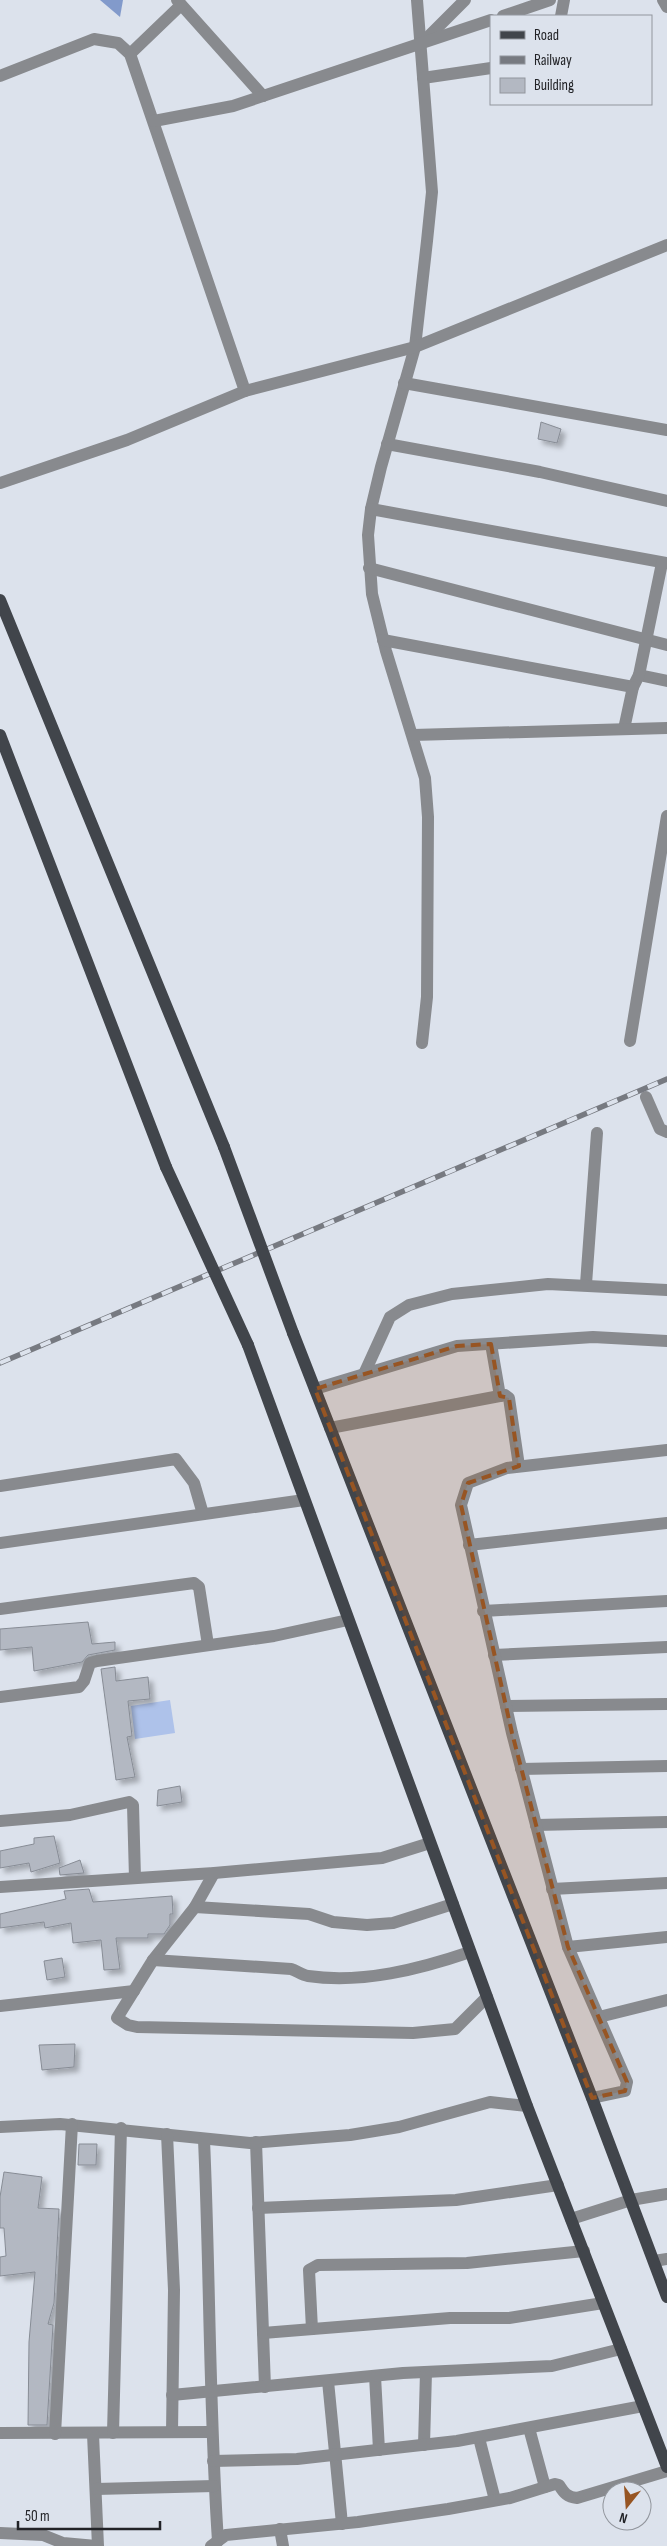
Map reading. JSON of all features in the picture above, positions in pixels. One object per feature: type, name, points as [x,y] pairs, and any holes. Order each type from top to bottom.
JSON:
[{"type":"main road","points":[[0,600],[224,1147],[293,1333],[592,2098],[667,2297]]},
{"type":"main road","points":[[0,735],[166,1167],[248,1345],[486,1997],[667,2467]]},
{"type":"street","points":[[417,0],[432,192],[415,347],[387,444],[371,509],[368,535],[372,594],[383,640],[425,778],[428,818],[427,998],[422,1043]]},
{"type":"street","points":[[421,44],[465,0]]},
{"type":"street","points":[[506,15],[550,0]]},
{"type":"street","points":[[561,15],[564,0]]},
{"type":"street","points":[[663,0],[667,7]]},
{"type":"street","points":[[130,54],[179,3],[263,96]]},
{"type":"street","points":[[154,122],[233,106],[490,20]]},
{"type":"street","points":[[0,76],[94,39],[118,43],[130,54],[245,391]]},
{"type":"street","points":[[423,78],[490,68]]},
{"type":"street","points":[[0,483],[127,440],[245,391],[415,347],[667,245]]},
{"type":"street","points":[[404,383],[667,430]]},
{"type":"street","points":[[387,444],[540,472],[667,501]]},
{"type":"street","points":[[371,509],[665,563],[648,640],[639,675],[633,687],[624,729]]},
{"type":"street","points":[[369,568],[667,645]]},
{"type":"street","points":[[383,640],[633,687]]},
{"type":"street","points":[[639,675],[667,681]]},
{"type":"street","points":[[413,735],[667,728]]},
{"type":"street","points":[[630,1041],[667,816]]},
{"type":"street","points":[[646,1097],[660,1129],[667,1132]]},
{"type":"street","points":[[586,1284],[597,1133]]},
{"type":"street","points":[[364,1374],[390,1317],[409,1305],[452,1294],[548,1284],[586,1284],[667,1290]]},
{"type":"street","points":[[315,1389],[457,1346],[593,1337],[667,1341]]},
{"type":"street","points":[[491,1344],[500,1396]]},
{"type":"street","points":[[330,1428],[505,1396],[509,1398],[519,1466]]},
{"type":"street","points":[[592,2098],[625,2091],[627,2082],[568,1946],[506,1706],[483,1611],[461,1505],[468,1483],[486,1474],[519,1466],[667,1450]]},
{"type":"street","points":[[0,1486],[176,1459],[194,1482],[203,1514]]},
{"type":"street","points":[[0,1543],[304,1500]]},
{"type":"street","points":[[469,1545],[667,1523]]},
{"type":"street","points":[[0,1609],[194,1583],[199,1587],[208,1645]]},
{"type":"street","points":[[483,1611],[667,1601]]},
{"type":"street","points":[[0,1698],[79,1686],[84,1681],[90,1663],[97,1661],[274,1636],[348,1620]]},
{"type":"street","points":[[494,1655],[667,1647]]},
{"type":"street","points":[[506,1706],[667,1704]]},
{"type":"street","points":[[522,1769],[667,1766]]},
{"type":"street","points":[[0,1821],[70,1815],[129,1802],[133,1805],[135,1878]]},
{"type":"street","points":[[536,1825],[667,1822]]},
{"type":"street","points":[[0,1887],[382,1858],[430,1843]]},
{"type":"street","points":[[214,1872],[195,1906],[153,1960],[116,2018],[136,2027],[393,2033],[455,2029],[486,1997]]},
{"type":"street","points":[[552,1889],[667,1883]]},
{"type":"street","points":[[195,1906],[309,1914],[333,1922],[367,1925],[393,1922],[452,1904]]},
{"type":"street","points":[[568,1946],[667,1937]]},
{"type":"street","points":[[153,1960],[290,1969],[307,1976],[359,1977],[431,1965],[470,1952]]},
{"type":"street","points":[[0,2006],[134,1991]]},
{"type":"street","points":[[599,2017],[667,2000]]},
{"type":"street","points":[[0,2127],[72,2124],[121,2128],[204,2140],[256,2142],[350,2136],[399,2127],[490,2102],[527,2106]]},
{"type":"street","points":[[55,2434],[72,2124]]},
{"type":"street","points":[[113,2433],[121,2128]]},
{"type":"street","points":[[167,2134],[174,2290],[172,2432]]},
{"type":"street","points":[[204,2140],[209,2250],[209,2391],[214,2486],[214,2544]]},
{"type":"street","points":[[256,2142],[265,2387]]},
{"type":"street","points":[[258,2208],[456,2200],[558,2185]]},
{"type":"street","points":[[571,2219],[631,2200],[667,2194]]},
{"type":"street","points":[[312,2329],[309,2270],[313,2266],[483,2262],[584,2251]]},
{"type":"street","points":[[654,2261],[667,2259]]},
{"type":"street","points":[[263,2333],[450,2318],[509,2318],[603,2303]]},
{"type":"street","points":[[172,2395],[426,2372],[552,2366],[621,2349]]},
{"type":"street","points":[[424,2445],[426,2372]]},
{"type":"street","points":[[375,2376],[379,2450]]},
{"type":"street","points":[[328,2381],[342,2524]]},
{"type":"street","points":[[213,2462],[296,2460],[479,2438],[643,2406]]},
{"type":"street","points":[[529,2428],[545,2487]]},
{"type":"street","points":[[0,2433],[211,2432]]},
{"type":"street","points":[[0,2533],[43,2535],[69,2545],[97,2546],[93,2434]]},
{"type":"street","points":[[479,2438],[495,2500]]},
{"type":"street","points":[[214,2544],[226,2535],[342,2524],[495,2500],[558,2484],[564,2493],[576,2498],[667,2472]]},
{"type":"street","points":[[96,2489],[214,2486]]},
{"type":"street","points":[[280,2529],[283,2546]]},
{"type":"highlighted area","points":[[491,1344],[500,1396],[509,1398],[519,1466],[468,1483],[461,1505],[512,1733],[568,1947],[627,2082],[625,2091],[592,2098],[315,1389],[457,1346]]},
{"type":"shaded area","points":[[100,0],[123,0],[120,17]]},
{"type":"shaded area","points":[[170,1700],[175,1733],[135,1739],[131,1706]]},
{"type":"building","points":[[541,422],[561,429],[557,443],[538,439]]},
{"type":"building","points":[[88,1622],[92,1644],[115,1642],[115,1650],[88,1655],[82,1662],[34,1671],[32,1647],[0,1650],[0,1629]]},
{"type":"building","points":[[115,1667],[116,1681],[148,1677],[150,1699],[128,1701],[132,1736],[127,1737],[135,1777],[116,1780],[101,1669]]},
{"type":"building","points":[[180,1786],[182,1802],[157,1806],[158,1790]]},
{"type":"building","points":[[54,1836],[60,1863],[31,1872],[29,1863],[0,1868],[0,1851],[34,1844],[34,1838]]},
{"type":"building","points":[[80,1860],[84,1873],[60,1875],[59,1868]]},
{"type":"building","points":[[89,1889],[93,1902],[172,1896],[173,1914],[170,1914],[170,1925],[164,1934],[148,1934],[148,1938],[116,1938],[120,1969],[104,1970],[101,1940],[73,1943],[71,1923],[45,1928],[44,1922],[0,1928],[0,1914],[66,1899],[64,1891]]},
{"type":"building","points":[[62,1958],[65,1977],[47,1980],[44,1961]]},
{"type":"building","points":[[75,2044],[74,2067],[42,2070],[39,2045]]},
{"type":"building","points":[[79,2144],[97,2144],[96,2165],[78,2165]]},
{"type":"building","points":[[4,2172],[42,2177],[38,2208],[59,2209],[54,2303],[48,2324],[53,2325],[47,2425],[28,2425],[29,2342],[35,2272],[0,2276],[0,2257],[6,2256],[4,2228],[0,2228],[0,2197]]},
{"type":"railway","points":[[0,1363],[667,1079]]}]
